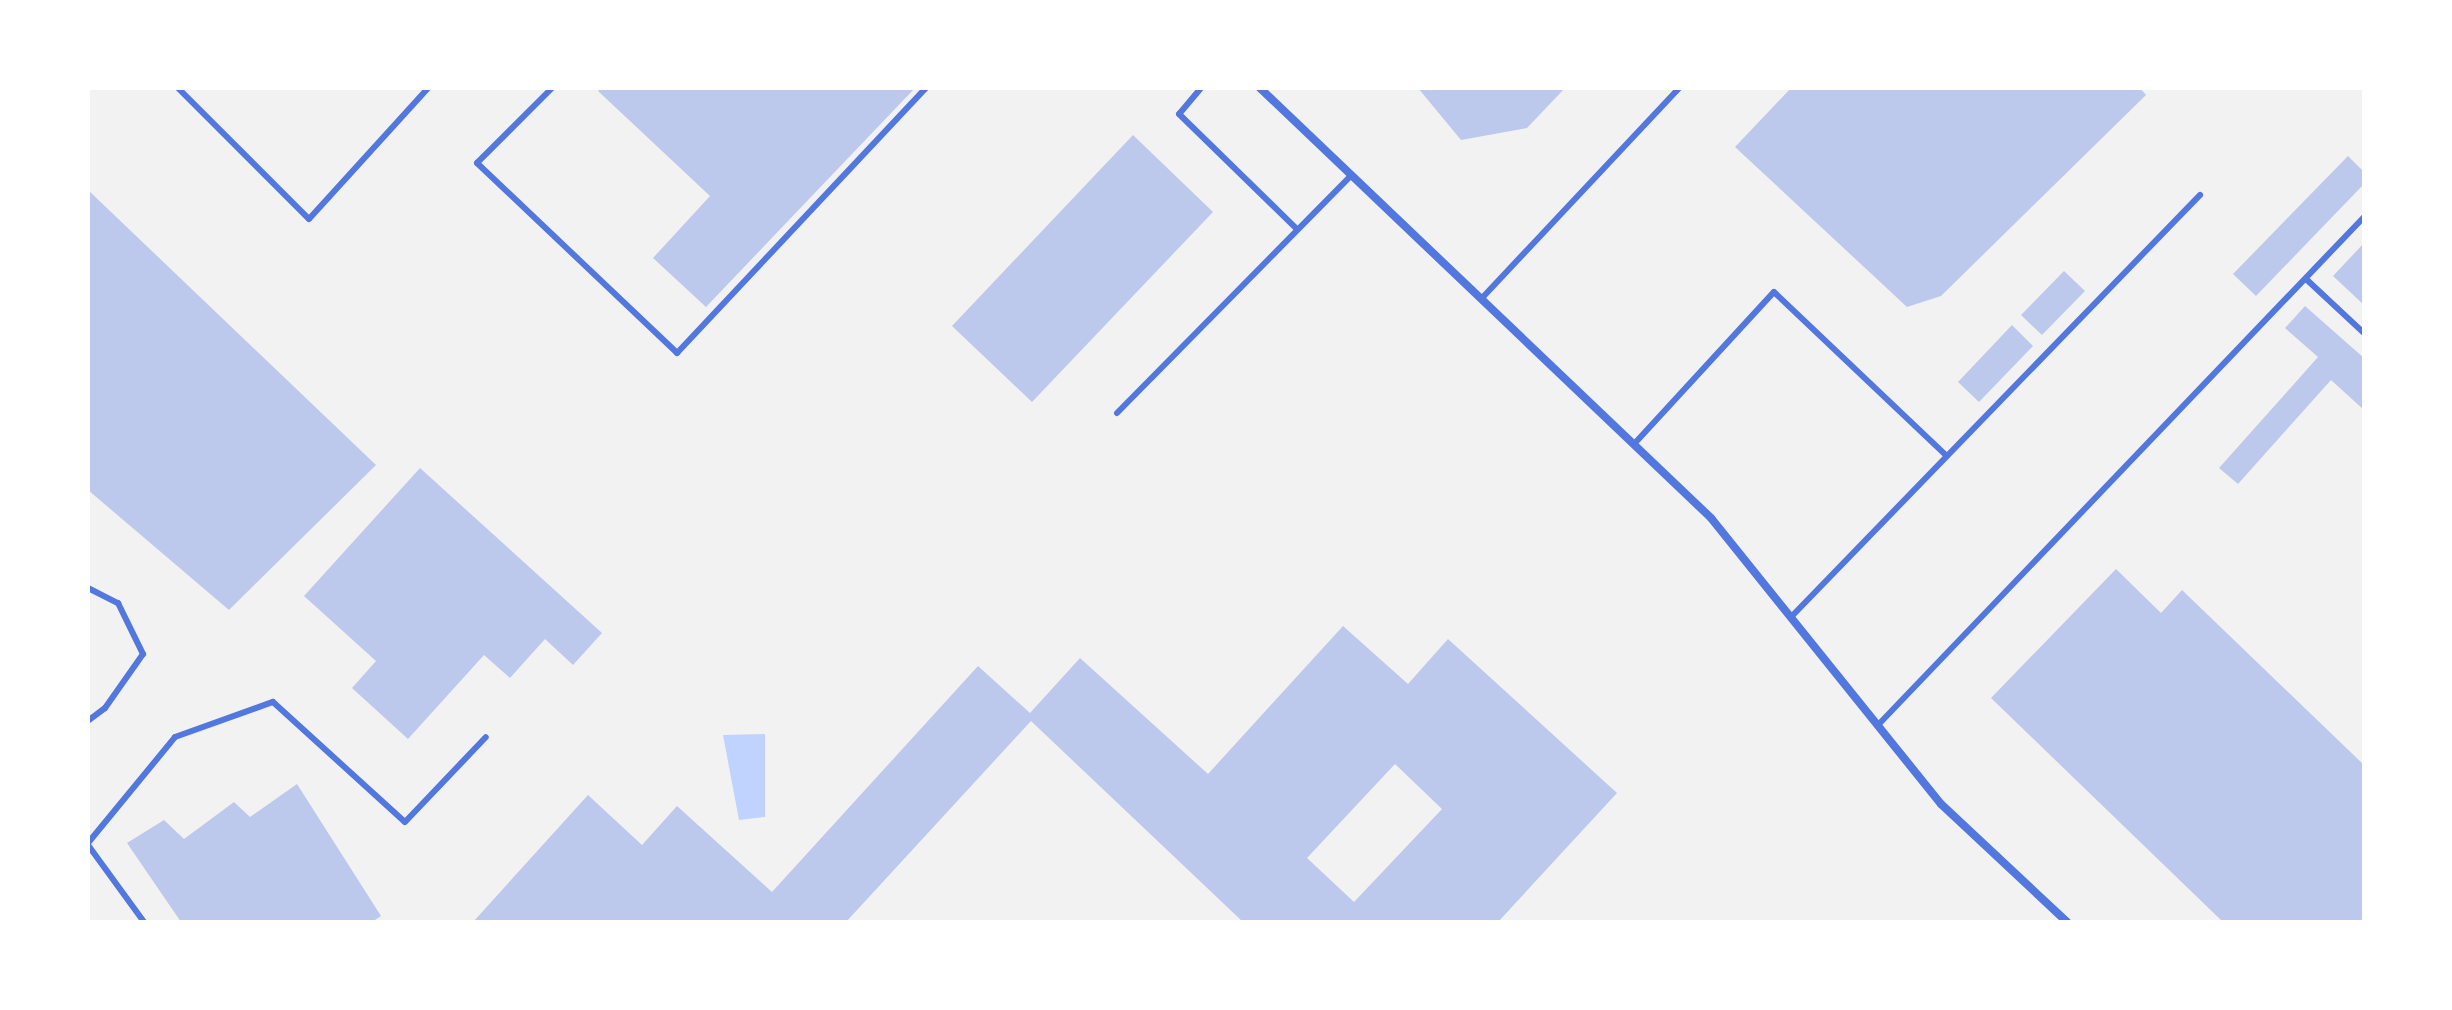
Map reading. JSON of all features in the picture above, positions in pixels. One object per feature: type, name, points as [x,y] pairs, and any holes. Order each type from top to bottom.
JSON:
[{"type":"street","points":[[1260,88],[1711,518],[1793,615],[1941,804],[2067,922]]},
{"type":"lane","points":[[178,88],[309,219],[428,88]]},
{"type":"lane","points":[[552,88],[477,163],[677,353],[926,88]]},
{"type":"lane","points":[[1201,88],[1179,114],[1296,228]]},
{"type":"lane","points":[[1482,298],[1679,88]]},
{"type":"lane","points":[[1117,413],[1296,228],[1352,175]]},
{"type":"lane","points":[[1793,615],[2200,195]]},
{"type":"lane","points":[[1879,724],[2364,217]]},
{"type":"lane","points":[[2306,279],[2364,333]]},
{"type":"lane","points":[[1635,443],[1774,292],[1947,456]]},
{"type":"lane","points":[[88,588],[118,603],[143,654],[105,708],[88,721]]},
{"type":"lane","points":[[144,922],[88,844],[175,737],[273,702],[405,822],[486,737]]},
{"type":"water","points":[[765,734],[765,817],[739,820],[723,735]]},
{"type":"building","points":[[601,88],[915,88],[706,307],[653,258],[710,196],[598,91]]},
{"type":"building","points":[[1418,88],[1565,88],[1527,128],[1461,140]]},
{"type":"building","points":[[1791,88],[2140,88],[2146,95],[1941,296],[1907,307],[1735,147]]},
{"type":"building","points":[[1133,135],[1213,212],[1032,402],[952,326]]},
{"type":"building","points":[[2348,156],[2364,172],[2364,184],[2256,296],[2233,274]]},
{"type":"building","points":[[88,190],[376,465],[229,610],[88,490]]},
{"type":"building","points":[[2364,243],[2364,305],[2333,276]]},
{"type":"building","points":[[2064,271],[2085,291],[2042,335],[2021,315]]},
{"type":"building","points":[[2305,306],[2364,358],[2364,410],[2331,380],[2238,484],[2219,468],[2318,357],[2285,328]]},
{"type":"building","points":[[2012,325],[2033,346],[1979,402],[1958,382]]},
{"type":"building","points":[[420,468],[602,633],[573,665],[545,639],[510,678],[484,655],[408,739],[352,688],[376,661],[304,596]]},
{"type":"building","points":[[2116,569],[2161,613],[2182,590],[2364,765],[2364,922],[2223,922],[1991,698]]},
{"type":"building","points":[[1343,626],[1408,684],[1448,639],[1617,793],[1498,922],[1243,922],[1031,721],[846,922],[473,922],[588,795],[642,845],[677,806],[772,892],[978,666],[1030,713],[1080,658],[1208,774]],"holes":[[[1395,764],[1442,809],[1354,902],[1307,858]]]},
{"type":"building","points":[[297,784],[381,916],[372,922],[181,922],[127,843],[164,820],[184,839],[234,802],[250,817]]}]
